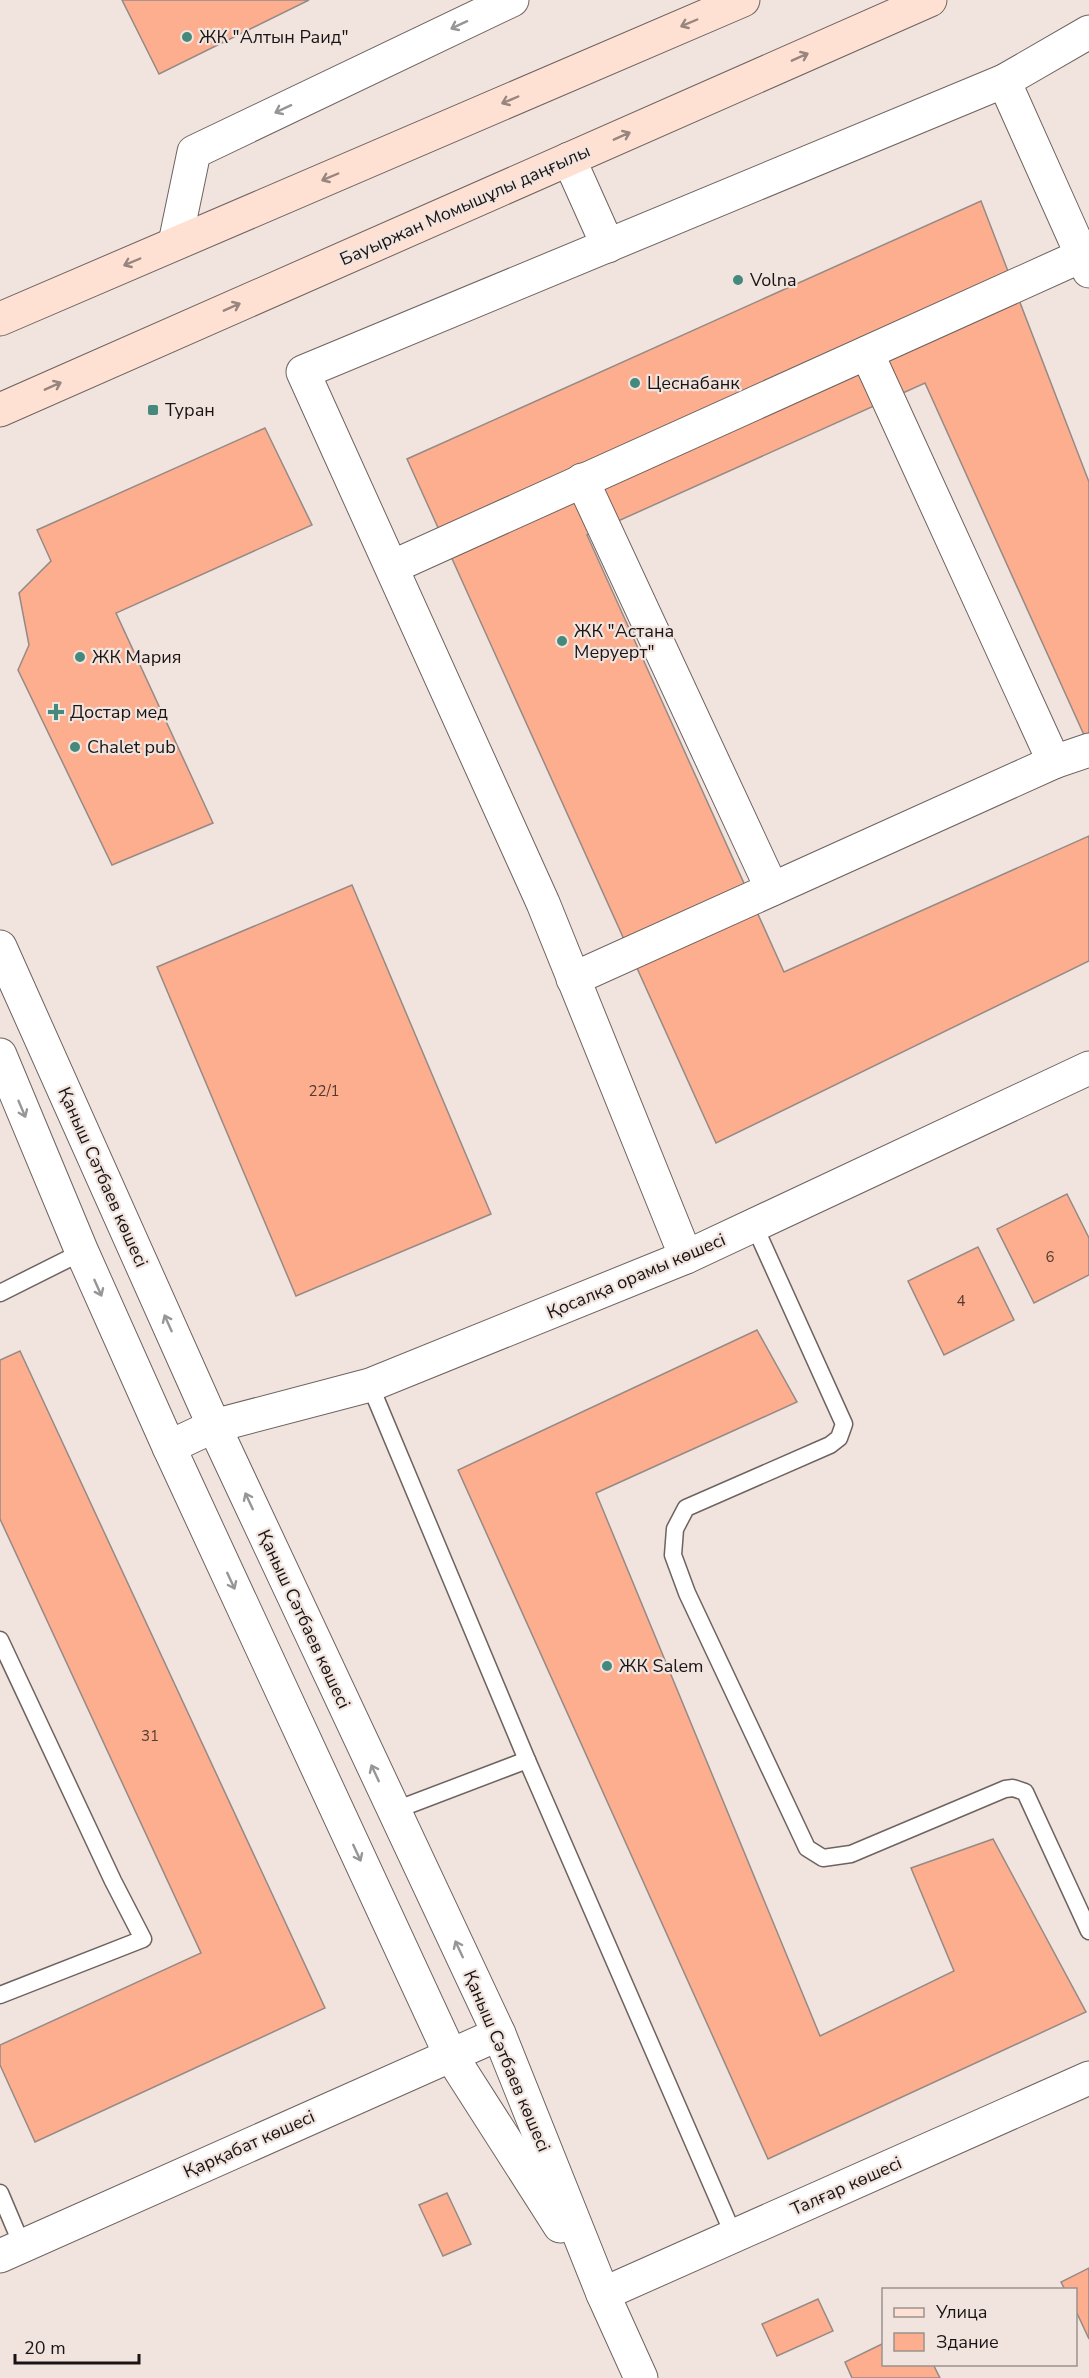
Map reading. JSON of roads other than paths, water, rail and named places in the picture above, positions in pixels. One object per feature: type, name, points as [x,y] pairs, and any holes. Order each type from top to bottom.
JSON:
[{"type":"main road","points":[[0,319],[743,0]]},
{"type":"main road","name":"Бауыржан Момышұлы даңғылы","points":[[0,410],[930,0]]},
{"type":"street","points":[[175,243],[194,152],[512,0]]},
{"type":"street","points":[[686,1257],[543,903],[303,372],[1004,81],[1088,35]]},
{"type":"street","points":[[392,567],[867,353],[1085,264],[1004,81]]},
{"type":"street","points":[[569,159],[608,246]]},
{"type":"street","points":[[867,353],[1054,762]]},
{"type":"street","points":[[582,480],[772,889]]},
{"type":"street","points":[[573,978],[1054,762],[1089,750]]},
{"type":"street","name":"Қаныш Сәтбаев көшесі","points":[[0,947],[214,1426],[499,2034],[603,2294],[641,2378]]},
{"type":"street","name":"Қаныш Сәтбаев көшесі","points":[[0,1055],[82,1252],[169,1447],[450,2054],[603,2294]]},
{"type":"street","name":"Қосалқа орамы көшесі","points":[[169,1447],[214,1426],[370,1385],[686,1257],[1089,1068]]},
{"type":"street","name":"Қарқабат көшесі","points":[[11,2251],[499,2034]]},
{"type":"street","name":"Талғар көшесі","points":[[603,2294],[1089,2078]]},
{"type":"lane","points":[[754,1225],[844,1424],[839,1438],[830,1445],[686,1508],[675,1529],[673,1555],[687,1593],[807,1848],[823,1858],[851,1854],[1005,1789],[1025,1791],[1089,1931]]},
{"type":"lane","points":[[0,1293],[82,1252]]},
{"type":"lane","points":[[370,1385],[527,1760],[734,2236]]},
{"type":"lane","points":[[0,1640],[113,1881],[143,1939],[0,1995]]},
{"type":"lane","points":[[393,1811],[527,1760]]},
{"type":"lane","points":[[0,2193],[11,2251]]},
{"type":"place","name":"ЖК \"Алтын Раид\"","points":[[187,37]]},
{"type":"place","name":"Volna","points":[[738,280]]},
{"type":"place","name":"Цеснабанк","points":[[635,383]]},
{"type":"place","name":"Туран","points":[[153,410]]},
{"type":"place","name":"ЖК \"Астана Меруерт\"","points":[[562,641]]},
{"type":"place","name":"ЖК Мария","points":[[80,657]]},
{"type":"place","name":"Достар мед","points":[[56,712]]},
{"type":"place","name":"Chalet pub","points":[[75,747]]},
{"type":"place","name":"ЖК Salem","points":[[607,1666]]}]
